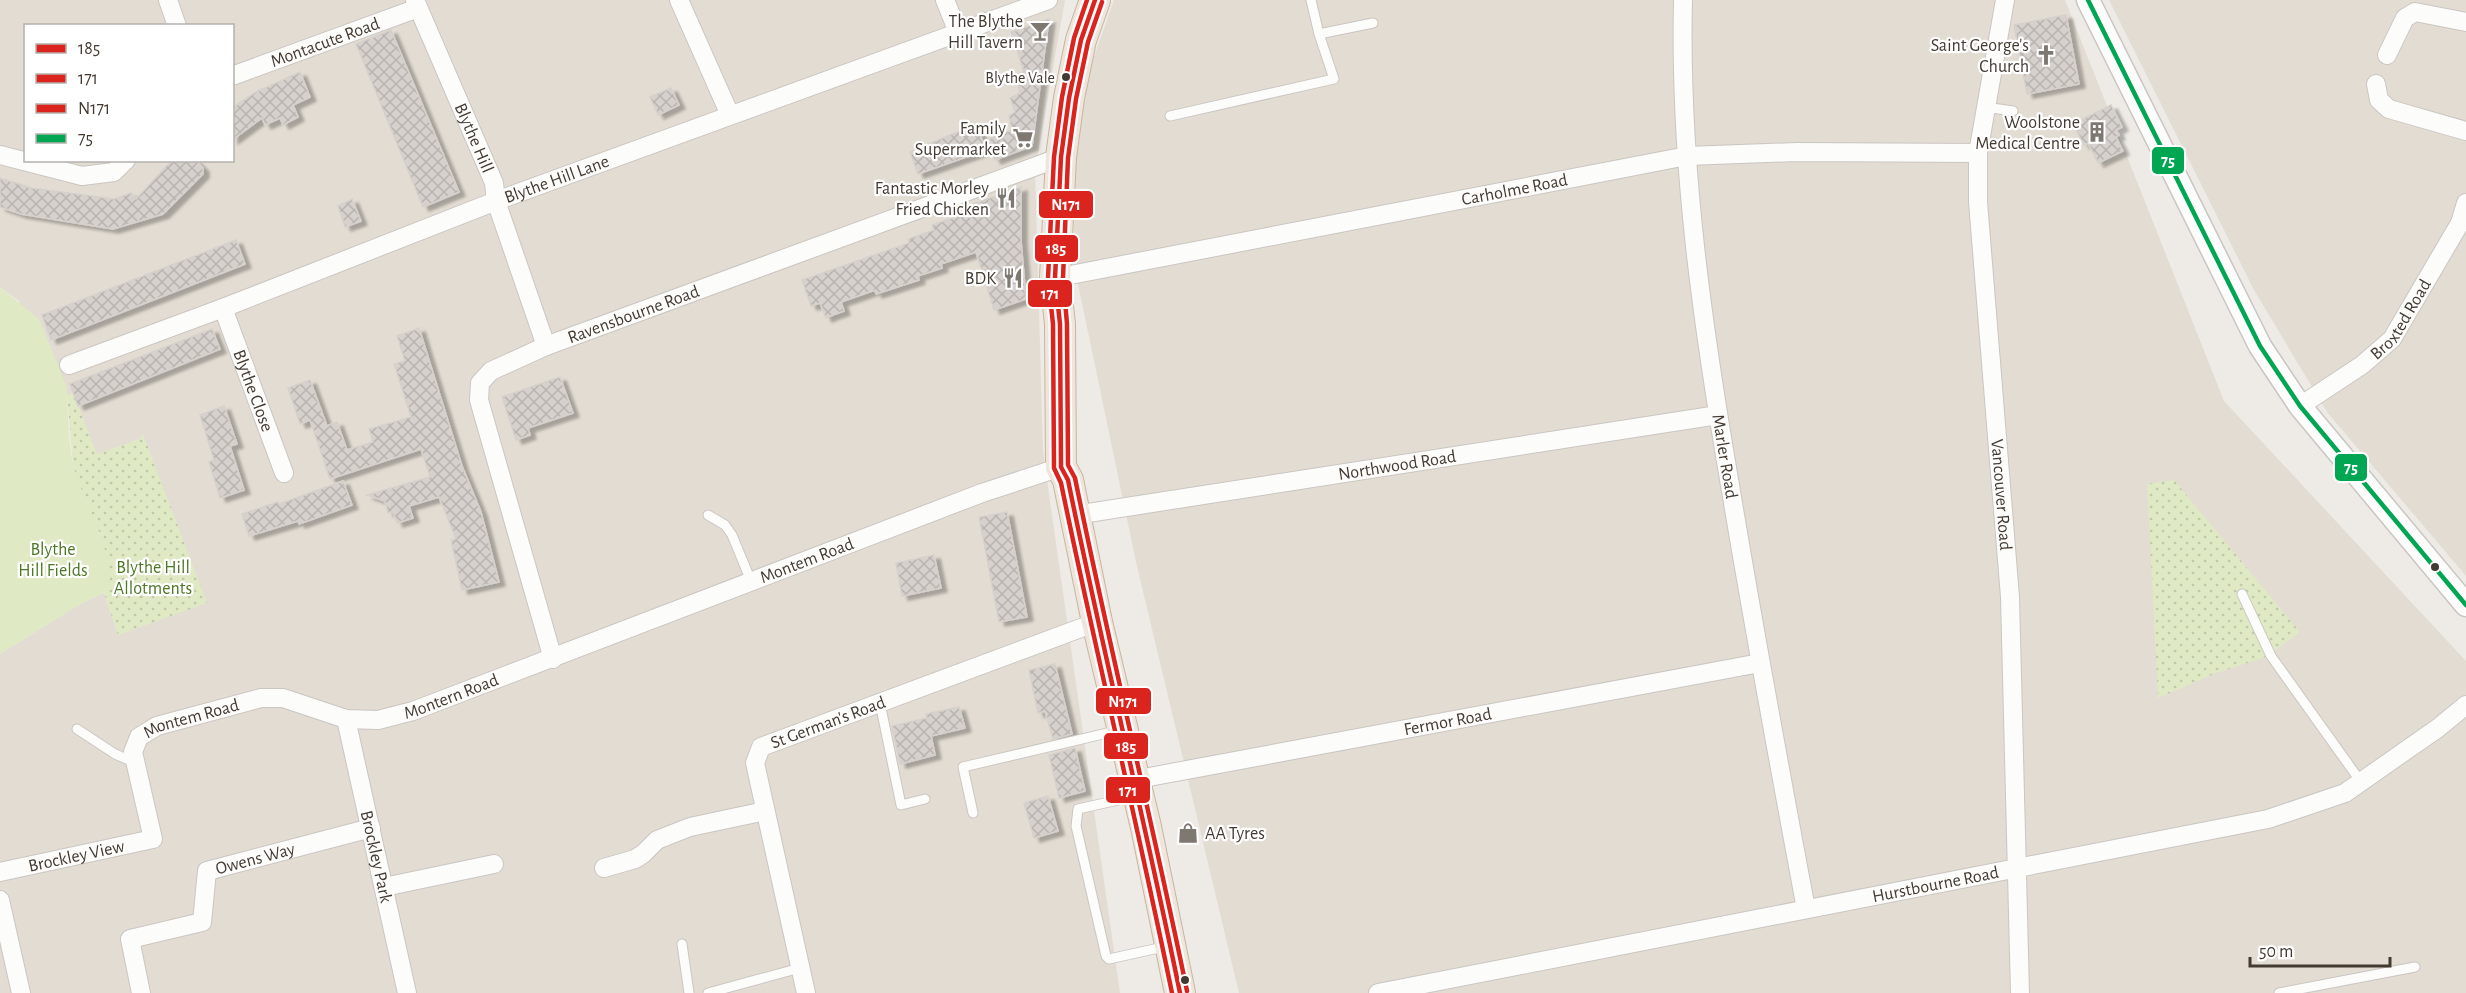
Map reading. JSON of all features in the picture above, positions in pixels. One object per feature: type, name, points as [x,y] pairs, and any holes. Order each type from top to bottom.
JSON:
[{"type":"highway","points":[[1095,0],[1081,40],[1069,98],[1061,157],[1055,278],[1060,324],[1061,467],[1068,480],[1122,730],[1146,828],[1180,993]]},
{"type":"street","points":[[168,0],[176,24]]},
{"type":"street","points":[[679,0],[730,115]]},
{"type":"street","points":[[945,0],[958,32]]},
{"type":"street","name":"Blythe Hill Lane","points":[[69,365],[223,308],[496,201],[1048,0]]},
{"type":"street","name":"Marler Road","points":[[1683,0],[1683,90],[1687,156],[1718,415],[1760,663],[1806,909]]},
{"type":"street","name":"Vancouver Road","points":[[2005,0],[1978,153],[1978,202],[2010,597],[2020,993]]},
{"type":"street","points":[[2088,0],[2259,346],[2300,406],[2465,600]]},
{"type":"street","name":"Montacute Road","points":[[234,75],[416,4]]},
{"type":"street","name":"Blythe Hill","points":[[416,4],[494,183],[496,201],[546,346]]},
{"type":"street","points":[[2387,55],[2405,18],[2415,12],[2466,22]]},
{"type":"street","points":[[2376,84],[2379,100],[2389,109],[2466,131]]},
{"type":"street","name":"Carholme Road","points":[[1055,278],[1687,156],[1797,152],[1978,153]]},
{"type":"street","points":[[0,155],[24,161]]},
{"type":"street","name":"Ravensbourne Road","points":[[553,659],[479,400],[480,383],[491,371],[546,346],[1061,157]]},
{"type":"street","points":[[27,162],[82,176],[114,172],[124,162]]},
{"type":"street","name":"Broxted Road","points":[[2300,406],[2362,365],[2392,339],[2460,223],[2466,203]]},
{"type":"street","name":"Blythe Close","points":[[223,308],[284,473]]},
{"type":"street","name":"Northwood Road","points":[[1075,515],[1718,415]]},
{"type":"street","name":"Montem Road","points":[[553,659],[982,493],[1061,467]]},
{"type":"street","name":"St German's Road","points":[[806,993],[754,763],[761,747],[1098,622]]},
{"type":"street","name":"Montern Road","points":[[346,719],[378,720],[413,711],[553,659]]},
{"type":"street","name":"Fermor Road","points":[[1135,788],[1760,663]]},
{"type":"street","name":"Montem Road","points":[[153,839],[133,753],[139,737],[157,726],[261,698],[283,698],[346,719]]},
{"type":"street","name":"Hurstbourne Road","points":[[1378,993],[2268,819],[2345,793],[2438,728],[2466,705]]},
{"type":"street","name":"Brockley Park","points":[[346,719],[407,993]]},
{"type":"street","points":[[603,868],[640,857],[657,840],[690,827],[765,811]]},
{"type":"street","name":"Owens Way","points":[[141,993],[130,939],[202,922],[207,871],[371,828]]},
{"type":"street","name":"Brockley View","points":[[0,872],[153,839]]},
{"type":"street","points":[[384,887],[494,864]]},
{"type":"street","points":[[0,900],[21,993]]},
{"type":"lane","points":[[1170,116],[1334,79],[1319,34],[1311,0]]},
{"type":"lane","points":[[1319,34],[1373,23]]},
{"type":"lane","points":[[1986,107],[2013,111]]},
{"type":"lane","points":[[708,515],[725,525],[732,534],[751,581]]},
{"type":"lane","points":[[2242,594],[2271,656],[2361,782]]},
{"type":"lane","points":[[880,703],[901,805],[925,799]]},
{"type":"lane","points":[[77,729],[115,754],[136,763]]},
{"type":"lane","points":[[973,813],[963,767],[1122,730]]},
{"type":"lane","points":[[1135,788],[1122,801],[1078,809],[1076,819],[1101,940],[1109,959],[1170,945]]},
{"type":"lane","points":[[681,944],[690,993]]},
{"type":"lane","points":[[2279,993],[2415,967]]},
{"type":"lane","points":[[708,993],[800,968]]},
{"type":"shaded area","points":[[0,0],[1065,0],[1035,170],[1043,452],[1120,993],[0,993],[0,654],[82,603],[104,593],[118,635],[142,438],[97,455],[73,393],[67,395],[66,385],[19,301],[0,287]]},
{"type":"shaded area","points":[[1114,0],[2065,0],[2224,401],[2466,661],[2466,993],[1239,993],[1136,562],[1073,260],[1077,139],[1088,74]]},
{"type":"shaded area","points":[[2109,0],[2466,0],[2466,576],[2327,412],[2254,290]]},
{"type":"green space","name":"Blythe Hill Fields","points":[[0,287],[39,319],[66,385],[69,437],[74,468],[104,544],[109,576],[108,591],[82,603],[0,654]]},
{"type":"green space","name":"Blythe Hill Allotments","points":[[73,393],[97,454],[142,438],[143,434],[207,603],[118,635],[104,593],[108,591],[73,465],[67,395]]},
{"type":"green space","points":[[2174,480],[2300,632],[2266,657],[2216,673],[2158,698],[2147,484]]},
{"type":"building","name":"Saint George's Church","points":[[2066,15],[2079,84],[2027,94],[2014,25]]},
{"type":"building","points":[[1049,19],[1032,146],[995,160],[987,140],[1012,130],[1009,116],[1015,112],[1010,98],[1020,93],[1015,75],[1024,72],[1011,32]]},
{"type":"building","points":[[391,30],[459,192],[423,207],[356,44]]},
{"type":"building","points":[[300,72],[310,97],[293,105],[298,117],[283,125],[280,118],[265,125],[262,118],[234,139],[234,107],[256,92]]},
{"type":"building","points":[[671,88],[679,105],[658,115],[650,97]]},
{"type":"building","name":"Woolstone Medical Centre","points":[[2111,105],[2122,127],[2116,130],[2119,135],[2116,137],[2123,151],[2098,163],[2088,143],[2084,145],[2073,124]]},
{"type":"building","points":[[976,124],[986,150],[918,174],[910,152]]},
{"type":"building","points":[[170,162],[197,162],[203,168],[203,174],[163,214],[113,229],[21,214],[0,207],[0,178],[31,188],[114,199],[131,193],[136,199]]},
{"type":"building","points":[[1021,187],[1021,241],[1026,299],[994,310],[976,252],[941,264],[942,268],[918,276],[919,280],[876,294],[875,290],[841,302],[844,311],[826,318],[820,303],[811,306],[802,280],[909,243],[908,239],[934,230],[932,225],[964,214],[962,208]]},
{"type":"building","points":[[352,199],[361,221],[345,227],[338,206]]},
{"type":"building","points":[[236,240],[245,264],[51,340],[42,315]]},
{"type":"building","points":[[419,328],[462,466],[481,512],[499,582],[462,590],[451,540],[456,539],[439,497],[409,506],[413,518],[397,523],[393,511],[388,513],[385,501],[367,495],[430,477],[421,449],[330,479],[310,420],[300,424],[288,388],[310,380],[327,426],[337,422],[347,450],[373,442],[369,429],[411,417],[394,364],[405,361],[397,336]]},
{"type":"building","points":[[212,329],[220,349],[78,406],[70,384]]},
{"type":"building","points":[[560,377],[573,413],[528,428],[530,435],[516,440],[502,397]]},
{"type":"building","points":[[224,406],[237,444],[230,446],[244,490],[220,498],[209,462],[214,460],[200,415]]},
{"type":"building","points":[[343,481],[352,505],[299,524],[298,521],[249,536],[242,514],[278,502],[279,504]]},
{"type":"building","points":[[1007,512],[1027,617],[999,622],[979,517]]},
{"type":"building","points":[[934,555],[941,588],[902,596],[896,563]]},
{"type":"building","points":[[1055,664],[1072,734],[1053,739],[1045,711],[1038,713],[1029,670]]},
{"type":"building","points":[[959,707],[965,728],[931,736],[935,755],[900,764],[892,726],[927,718],[926,714]]},
{"type":"building","points":[[1075,748],[1085,791],[1059,798],[1049,755]]},
{"type":"building","points":[[1048,796],[1058,831],[1034,838],[1024,803]]},
{"type":"transit line","name":"171","points":[[1087,0],[1074,38],[1062,97],[1054,157],[1048,278],[1053,324],[1054,468],[1061,483],[1172,993]]},
{"type":"transit line","name":"185","points":[[1095,0],[1081,40],[1069,98],[1061,157],[1055,278],[1060,324],[1061,467],[1068,480],[1180,993]]},
{"type":"transit line","name":"75","points":[[2088,0],[2260,346],[2300,406],[2466,605]]},
{"type":"transit line","name":"N171","points":[[1102,2],[1088,42],[1076,99],[1068,158],[1063,278],[1067,324],[1068,465],[1075,478],[1187,991]]},
{"type":"place","name":"The Blythe Hill Tavern","points":[[1040,31]]},
{"type":"place","name":"Saint George's Church","points":[[2046,55]]},
{"type":"place","name":"Blythe Vale","points":[[1066,77]]},
{"type":"place","name":"Woolstone Medical Centre","points":[[2097,132]]},
{"type":"place","name":"Family Supermarket","points":[[1023,138]]},
{"type":"place","name":"Fantastic Morley Fried Chicken","points":[[1006,198]]},
{"type":"place","name":"BDK","points":[[1013,278]]},
{"type":"place","name":"AA Tyres","points":[[1188,833]]}]
